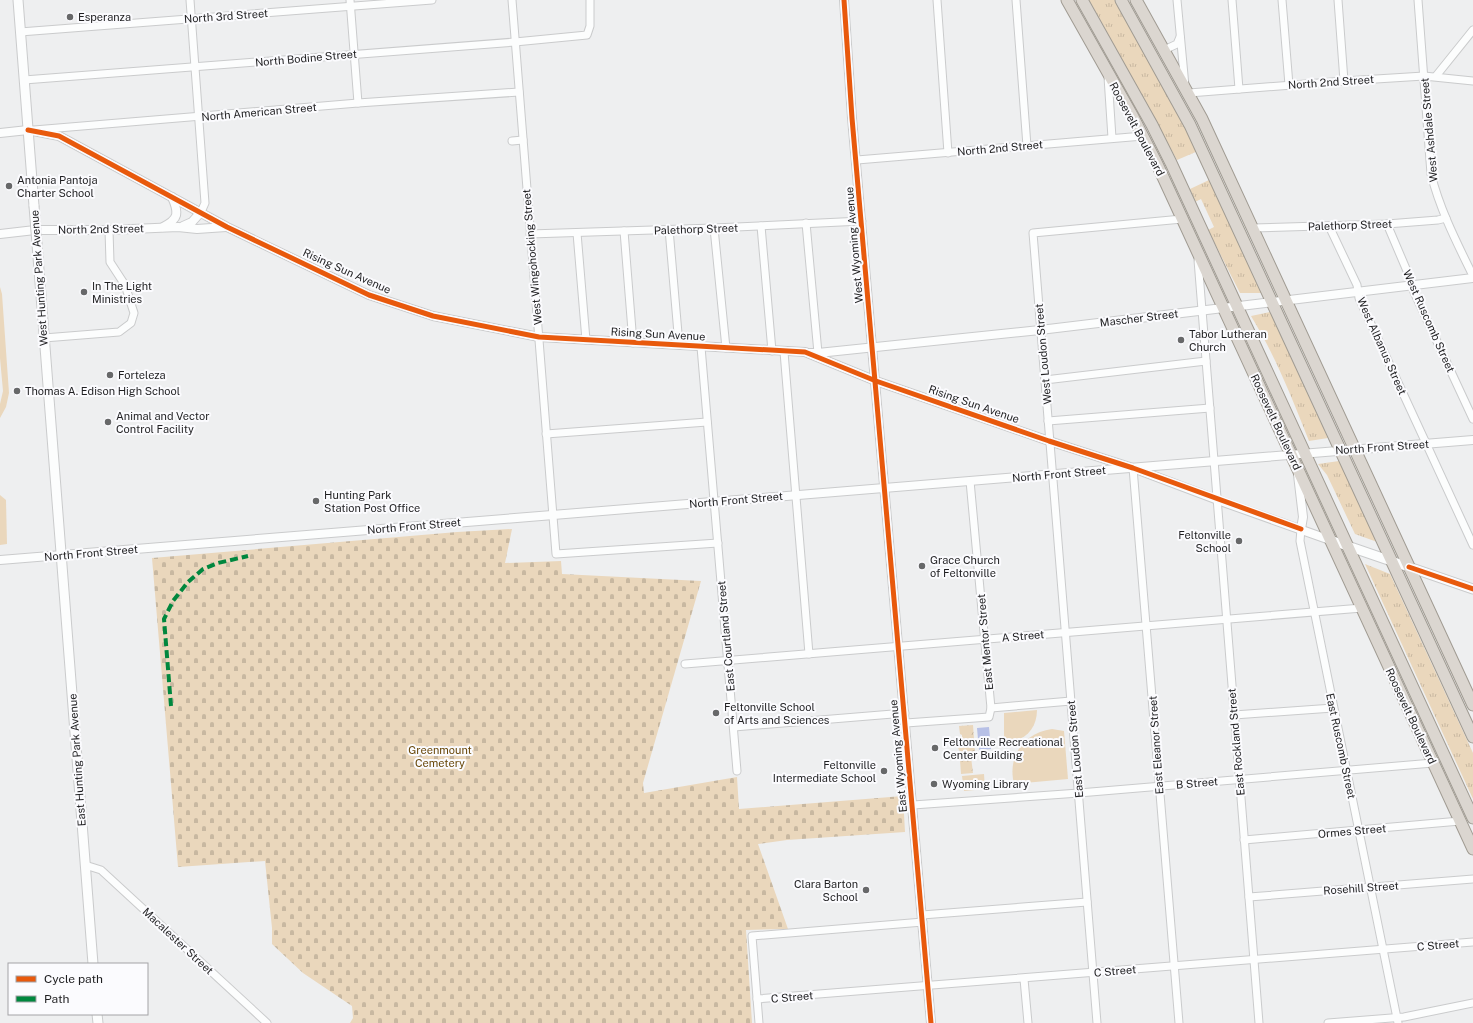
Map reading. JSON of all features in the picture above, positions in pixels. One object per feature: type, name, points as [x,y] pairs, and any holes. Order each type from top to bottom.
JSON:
[{"type":"highway","name":"Roosevelt Boulevard","points":[[1067,0],[1143,136],[1473,849]]},
{"type":"highway","name":"Roosevelt Boulevard","points":[[1082,0],[1139,101],[1171,163],[1473,818]]},
{"type":"highway","points":[[1121,0],[1182,109],[1208,162],[1473,737]]},
{"type":"highway","points":[[1137,2],[1152,55]]},
{"type":"highway","points":[[1137,2],[1187,90],[1222,162],[1473,705]]},
{"type":"highway","points":[[1108,73],[1139,101]]},
{"type":"highway","points":[[1296,354],[1331,398]]},
{"type":"highway","points":[[1264,365],[1276,423]]},
{"type":"highway","points":[[1464,686],[1473,727]]},
{"type":"main road","name":"West Hunting Park Avenue","points":[[18,0],[61,555]]},
{"type":"main road","name":"Rising Sun Avenue","points":[[1330,540],[1473,589]]},
{"type":"main road","name":"East Hunting Park Avenue","points":[[61,555],[93,963]]},
{"type":"street","points":[[190,0],[205,203],[201,212]]},
{"type":"street","name":"North 3rd Street","points":[[20,32],[350,3],[432,0]]},
{"type":"street","name":"West Wingohocking Street","points":[[512,0],[556,554],[718,543]]},
{"type":"street","name":"North Bodine Street","points":[[24,80],[515,42],[587,34],[590,26],[590,0]]},
{"type":"street","name":"West Wyoming Avenue","points":[[844,0],[885,488]]},
{"type":"street","points":[[937,0],[948,153]]},
{"type":"street","points":[[1016,0],[1027,146]]},
{"type":"street","points":[[1177,0],[1187,90]]},
{"type":"street","points":[[1232,0],[1239,89]]},
{"type":"street","points":[[1282,0],[1289,85]]},
{"type":"street","points":[[1338,0],[1344,81]]},
{"type":"street","name":"West Ashdale Street","points":[[1418,0],[1431,174],[1435,191],[1446,218],[1473,277]]},
{"type":"street","points":[[350,3],[358,103]]},
{"type":"street","points":[[1436,76],[1473,30]]},
{"type":"street","points":[[1164,50],[1177,44],[1180,37]]},
{"type":"street","points":[[1108,73],[1112,138]]},
{"type":"street","name":"North 2nd Street","points":[[1187,90],[1239,89],[1424,76],[1436,76],[1473,81]]},
{"type":"street","name":"North American Street","points":[[0,133],[50,127],[519,92]]},
{"type":"street","name":"Rising Sun Avenue","points":[[28,130],[59,136],[226,226],[369,295],[433,316],[538,337],[805,352],[876,381],[1049,441],[1133,468],[1330,540]]},
{"type":"street","name":"North 2nd Street","points":[[857,160],[1143,136]]},
{"type":"street","points":[[512,141],[523,140]]},
{"type":"street","points":[[162,227],[174,221],[177,214],[177,208],[172,197]]},
{"type":"street","name":"North 2nd Street","points":[[178,227],[192,222],[201,212]]},
{"type":"street","name":"West Loudon Street","points":[[1052,474],[1033,233],[1182,218]]},
{"type":"street","name":"Palethorp Street","points":[[1253,228],[1387,224],[1446,218]]},
{"type":"street","name":"Palethorp Street","points":[[530,234],[714,228],[862,221]]},
{"type":"street","points":[[806,224],[818,353]]},
{"type":"street","name":"West Ruscomb Street","points":[[1387,224],[1414,292],[1473,419]]},
{"type":"street","name":"North 2nd Street","points":[[0,234],[35,230],[109,230],[162,227],[197,229],[226,226]]},
{"type":"street","points":[[760,226],[772,351]]},
{"type":"street","name":"West Albanus Street","points":[[1329,226],[1357,284],[1362,305],[1473,545]]},
{"type":"street","points":[[714,228],[726,348]]},
{"type":"street","points":[[669,229],[679,346]]},
{"type":"street","points":[[44,338],[119,332],[131,323],[134,313],[125,286],[110,262],[109,230]]},
{"type":"street","points":[[624,231],[633,343]]},
{"type":"street","points":[[577,233],[586,340]]},
{"type":"street","name":"East Rockland Street","points":[[1198,254],[1259,1023]]},
{"type":"street","name":"Mascher Street","points":[[805,352],[818,353],[873,348],[1040,330],[1473,277]]},
{"type":"street","name":"East Courtland Street","points":[[701,347],[737,771]]},
{"type":"street","points":[[784,352],[809,654]]},
{"type":"street","points":[[1045,380],[1206,361]]},
{"type":"street","points":[[1048,421],[1210,408]]},
{"type":"street","points":[[546,434],[707,422]]},
{"type":"street","name":"North Front Street","points":[[0,560],[1473,440]]},
{"type":"street","name":"East Eleanor Street","points":[[1133,468],[1179,1023]]},
{"type":"street","name":"East Ruscomb Street","points":[[1297,468],[1303,517],[1300,540],[1333,708],[1398,1020]]},
{"type":"street","name":"East Loudon Street","points":[[1052,474],[1098,1023]]},
{"type":"street","name":"East Mentor Street","points":[[970,481],[991,708]]},
{"type":"street","name":"East Wyoming Avenue","points":[[885,488],[931,1023]]},
{"type":"street","name":"A Street","points":[[685,664],[1362,608]]},
{"type":"street","points":[[906,723],[989,717],[991,708],[1071,701]]},
{"type":"street","points":[[1234,715],[1333,708]]},
{"type":"street","points":[[734,728],[905,713]]},
{"type":"street","name":"B Street","points":[[913,805],[1079,793],[1433,763]]},
{"type":"street","name":"Ormes Street","points":[[1244,840],[1460,821]]},
{"type":"street","name":"Macalester Street","points":[[85,866],[101,870],[267,1023]]},
{"type":"street","name":"Rosehill Street","points":[[1249,897],[1473,879]]},
{"type":"street","points":[[759,1023],[752,936],[1087,902]]},
{"type":"street","name":"C Street","points":[[757,1000],[1473,942]]},
{"type":"street","points":[[1024,979],[1028,1023]]},
{"type":"street","points":[[1328,1023],[1398,1020],[1473,1003]]},
{"type":"green space","points":[[1089,0],[1115,0],[1198,151],[1177,160]]},
{"type":"green space","points":[[1209,180],[1262,293],[1240,293],[1208,230],[1214,227],[1201,199],[1195,202],[1190,189]]},
{"type":"green space","points":[[0,287],[2,294],[9,393],[6,407],[0,418],[0,404],[3,391],[0,358]]},
{"type":"green space","points":[[1270,312],[1328,438],[1309,441],[1290,393],[1260,331],[1251,316]]},
{"type":"green space","points":[[1339,461],[1380,543],[1355,534],[1327,475],[1318,464]]},
{"type":"green space","points":[[0,495],[6,500],[7,544],[0,545]]},
{"type":"green space","name":"Greenmount Cemetery","points":[[512,529],[505,563],[561,561],[562,574],[701,581],[643,783],[644,793],[737,777],[739,809],[903,796],[905,832],[787,840],[758,844],[788,929],[746,930],[752,1023],[350,1023],[353,1018],[352,1006],[303,973],[272,944],[272,928],[265,861],[178,867],[152,558],[457,532]]},
{"type":"green space","points":[[1365,564],[1390,574],[1473,753],[1473,799]]},
{"type":"green space","points":[[1037,710],[1035,724],[1028,734],[1017,740],[1004,741],[1004,713]]},
{"type":"green space","points":[[973,725],[975,753],[962,753],[958,747],[962,738],[959,726]]},
{"type":"green space","points":[[1052,729],[1064,731],[1068,779],[1014,784],[1012,774],[1013,764],[1020,748],[1033,735]]},
{"type":"green space","points":[[971,757],[973,773],[961,774],[960,760],[962,758]]},
{"type":"green space","points":[[984,774],[985,789],[964,791],[962,776]]},
{"type":"water","points":[[989,727],[991,749],[979,750],[977,728]]},
{"type":"marked path","points":[[171,706],[164,619],[173,601],[188,582],[203,569],[218,563],[248,556]]},
{"type":"cycle path","points":[[844,0],[852,118],[931,1023]]},
{"type":"cycle path","points":[[28,130],[59,136],[227,227],[369,295],[433,316],[539,337],[805,352],[876,381],[1049,441],[1133,468],[1301,529]]},
{"type":"cycle path","points":[[1409,567],[1473,589]]},
{"type":"place","name":"Esperanza","points":[[70,17]]},
{"type":"place","name":"Antonia Pantoja Charter School","points":[[9,186]]},
{"type":"place","name":"In The Light Ministries","points":[[84,292]]},
{"type":"place","name":"Tabor Lutheran Church","points":[[1181,340]]},
{"type":"place","name":"Forteleza","points":[[110,375]]},
{"type":"place","name":"Thomas A. Edison High School","points":[[17,391]]},
{"type":"place","name":"Animal and Vector Control Facility","points":[[108,422]]},
{"type":"place","name":"Hunting Park Station Post Office","points":[[316,501]]},
{"type":"place","name":"Feltonville School","points":[[1239,541]]},
{"type":"place","name":"Grace Church of Feltonville","points":[[922,566]]},
{"type":"place","name":"Feltonville School of Arts and Sciences","points":[[716,713]]},
{"type":"place","name":"Feltonville Recreational Center Building","points":[[935,748]]},
{"type":"place","name":"Feltonville Intermediate School","points":[[884,771]]},
{"type":"place","name":"Wyoming Library","points":[[934,784]]},
{"type":"place","name":"Clara Barton School","points":[[866,890]]}]
